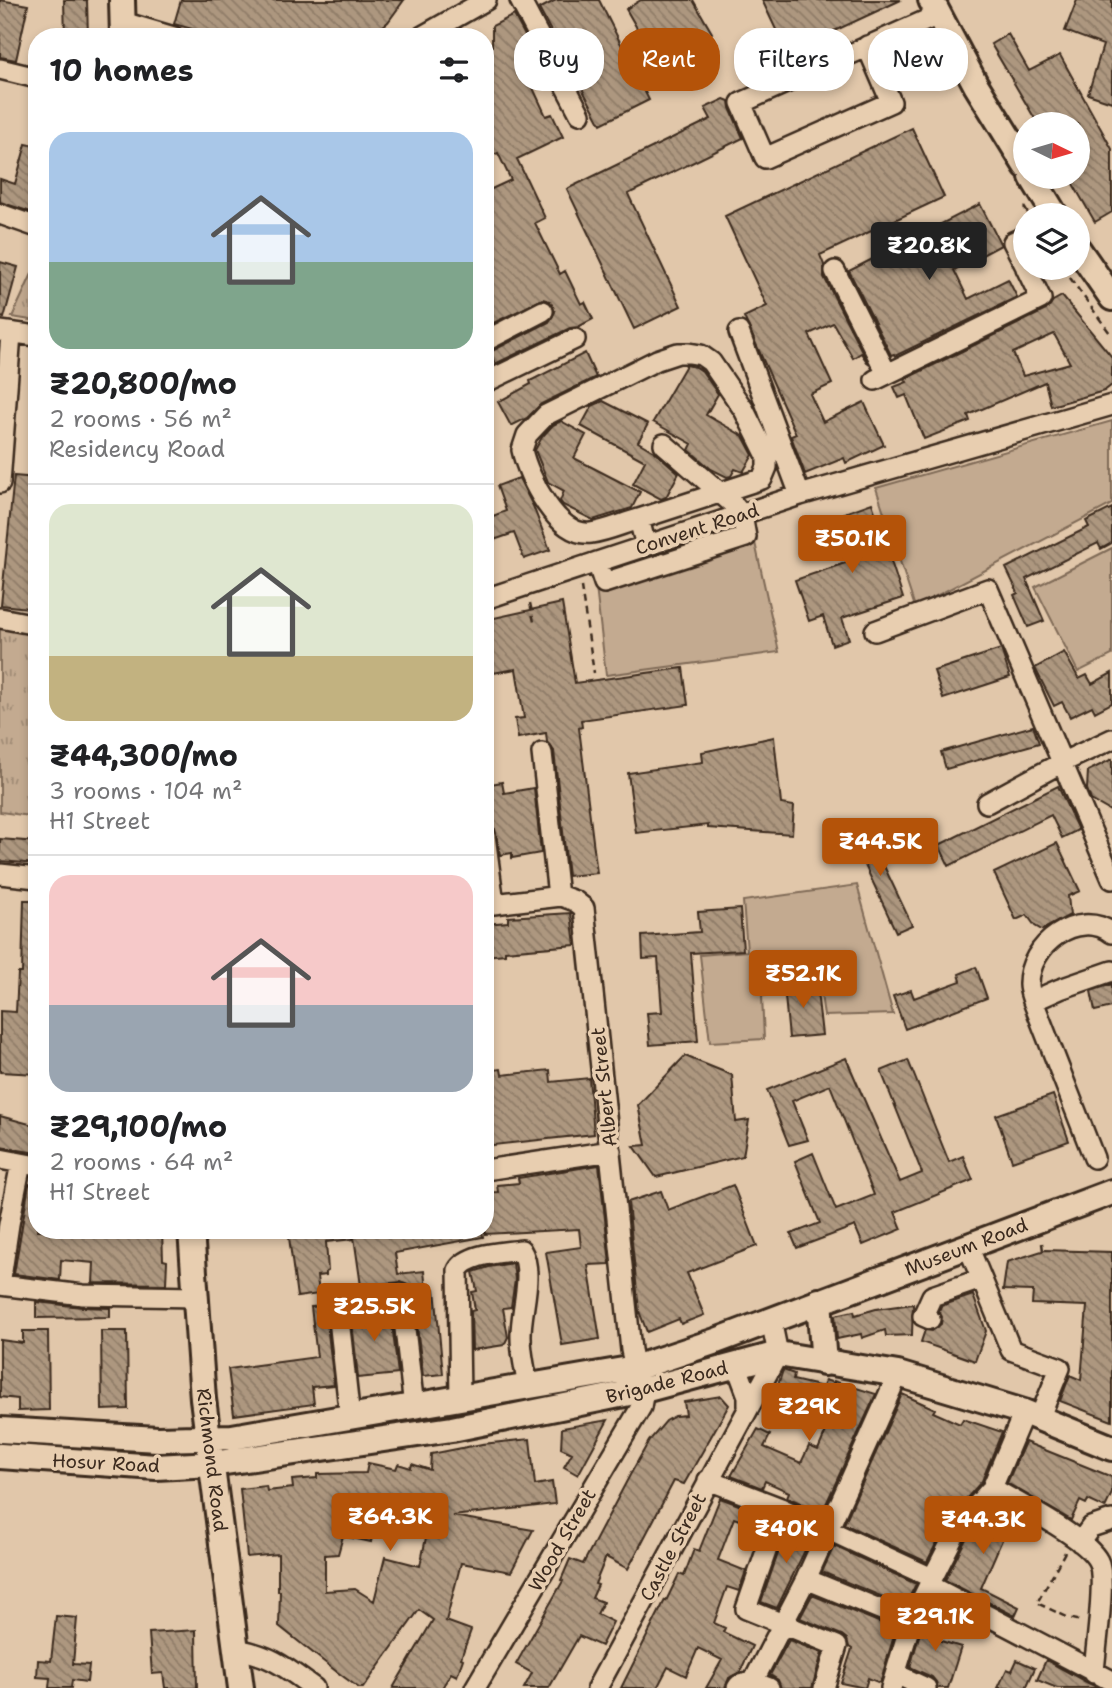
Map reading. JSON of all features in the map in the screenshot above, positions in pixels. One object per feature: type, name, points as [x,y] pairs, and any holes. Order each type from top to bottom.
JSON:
[{"type":"main road","points":[[935,7],[976,85],[1013,145]]},
{"type":"main road","points":[[1090,267],[1112,298]]},
{"type":"main road","name":"Museum Road","points":[[819,1301],[1112,1192]]},
{"type":"main road","name":"Richmond Road","points":[[192,1239],[203,1399],[241,1688]]},
{"type":"main road","points":[[819,1301],[824,1363]]},
{"type":"main road","name":"Brigade Road","points":[[212,1464],[452,1429],[640,1379],[819,1301]]},
{"type":"main road","name":"Brigade Road","points":[[208,1436],[232,1437],[528,1386],[640,1379],[736,1364],[778,1354],[898,1374],[1032,1415],[1112,1448]]},
{"type":"main road","points":[[158,1439],[182,1424],[203,1399]]},
{"type":"main road","name":"Hosur Road","points":[[0,1430],[158,1439],[208,1436]]},
{"type":"main road","name":"Hosur Road","points":[[0,1456],[156,1466],[212,1464]]},
{"type":"street","points":[[437,28],[486,0]]},
{"type":"street","points":[[520,0],[580,114]]},
{"type":"street","points":[[867,47],[891,102],[765,158],[741,103],[867,47],[935,7]]},
{"type":"street","points":[[122,20],[146,28]]},
{"type":"street","points":[[0,69],[28,76]]},
{"type":"street","points":[[0,214],[28,224]]},
{"type":"street","points":[[835,271],[881,377],[1041,299],[1032,280]]},
{"type":"street","points":[[494,336],[543,311]]},
{"type":"street","points":[[0,483],[6,332],[28,335]]},
{"type":"street","points":[[739,332],[800,495]]},
{"type":"street","points":[[494,380],[575,339]]},
{"type":"street","points":[[678,353],[701,355],[711,362],[744,410],[766,456],[767,467],[762,479],[718,492],[639,519],[591,533],[581,532],[560,520],[535,489],[522,450],[527,435],[547,415],[657,360],[678,353]]},
{"type":"street","name":"Convent Road","points":[[494,597],[800,495],[1112,405]]},
{"type":"street","points":[[597,562],[604,583],[746,537],[742,515],[733,504],[664,444]]},
{"type":"street","points":[[639,519],[646,546]]},
{"type":"street","points":[[875,631],[988,589],[1112,879]]},
{"type":"street","points":[[0,618],[28,623]]},
{"type":"street","points":[[987,803],[1112,739]]},
{"type":"street","points":[[494,904],[558,896],[542,753]]},
{"type":"street","points":[[0,874],[28,876]]},
{"type":"street","name":"Albert Street","points":[[558,896],[575,901],[584,908],[631,1350],[640,1379]]},
{"type":"street","points":[[1094,1158],[1029,985],[1035,959],[1048,940],[1062,931],[1086,924],[1101,924],[1112,933]]},
{"type":"street","points":[[1033,1001],[1112,971]]},
{"type":"street","points":[[494,1169],[611,1151]]},
{"type":"street","points":[[0,1159],[28,1165]]},
{"type":"street","points":[[28,1168],[9,1224],[0,1285],[83,1295],[196,1297]]},
{"type":"street","points":[[926,1688],[893,1681],[911,1622],[960,1524],[992,1488],[1060,1368],[1011,1350],[968,1246]]},
{"type":"street","points":[[457,1399],[457,1276],[460,1266],[477,1258],[521,1250],[526,1276],[526,1301],[521,1334],[528,1386]]},
{"type":"street","points":[[930,1319],[923,1316],[932,1296],[981,1279]]},
{"type":"street","points":[[350,1418],[337,1301],[401,1294],[414,1407]]},
{"type":"street","points":[[771,1320],[778,1354]]},
{"type":"street","points":[[445,1344],[457,1399]]},
{"type":"street","name":"Castle Street","points":[[597,1688],[778,1354]]},
{"type":"street","points":[[736,1364],[748,1396],[748,1406]]},
{"type":"street","points":[[753,1686],[829,1530],[898,1374]]},
{"type":"street","name":"Wood Street","points":[[475,1688],[641,1407],[640,1379]]},
{"type":"street","points":[[708,1480],[829,1530],[931,1581],[1112,1681]]},
{"type":"street","points":[[992,1488],[1077,1539],[1099,1561],[1101,1588],[1094,1673]]},
{"type":"street","points":[[781,1508],[746,1609],[837,1646],[824,1688]]},
{"type":"street","points":[[1077,1539],[1091,1527],[1105,1520],[1112,1520]]},
{"type":"street","points":[[806,1579],[911,1622]]},
{"type":"street","points":[[237,1649],[278,1661],[314,1688]]},
{"type":"path","points":[[1072,280],[1112,336]]},
{"type":"path","points":[[578,570],[594,673]]},
{"type":"path","points":[[1042,1243],[1043,1251]]},
{"type":"path","points":[[1077,1539],[1037,1603],[1069,1618],[1097,1626]]},
{"type":"green space","points":[[28,282],[28,320],[12,317]]},
{"type":"green space","points":[[1112,421],[1112,504],[915,607],[876,488]]},
{"type":"green space","points":[[754,538],[779,652],[606,675],[596,587]]},
{"type":"green space","points":[[1112,548],[1112,655],[1078,672],[1035,587]]},
{"type":"green space","points":[[0,626],[28,629],[28,816],[0,812]]},
{"type":"green space","points":[[857,885],[893,1014],[824,1016],[819,979],[779,985],[780,993],[762,996],[764,1039],[710,1042],[700,955],[747,951],[743,901]]},
{"type":"building","points":[[0,0],[28,5],[16,60],[0,57]]},
{"type":"building","points":[[64,0],[87,0],[88,28],[65,28]]},
{"type":"building","points":[[181,0],[404,0],[381,28],[188,28],[174,24]]},
{"type":"building","points":[[556,0],[599,0],[618,38],[618,91],[644,91],[649,100],[601,124],[583,91],[604,91],[604,28],[549,28],[539,9]]},
{"type":"building","points":[[641,0],[693,0],[709,28],[637,28],[626,9]]},
{"type":"building","points":[[762,0],[901,0],[841,28],[775,28]]},
{"type":"building","points":[[1077,0],[1112,0],[1112,102],[1088,94],[1103,45],[1065,31]]},
{"type":"building","points":[[514,15],[521,28],[514,28],[514,91],[534,91],[546,116],[552,114],[563,137],[517,159],[545,218],[535,223],[560,274],[565,271],[581,304],[585,302],[593,319],[495,364],[494,350],[549,322],[555,312],[550,301],[543,299],[494,323],[494,188],[511,180],[498,153],[494,155],[492,28]]},
{"type":"building","points":[[1008,34],[1029,71],[1060,55],[1112,149],[1112,212],[1095,222],[1090,213],[1090,203],[1084,203],[1076,189],[1090,189],[1090,112],[1031,112],[991,44]]},
{"type":"building","points":[[724,99],[729,101],[743,138],[628,194],[681,306],[634,329],[567,189],[711,119],[705,108]]},
{"type":"building","points":[[912,128],[944,197],[820,255],[824,265],[824,277],[869,365],[861,353],[853,358],[833,323],[809,334],[832,384],[810,394],[823,422],[864,402],[884,445],[846,463],[844,458],[805,474],[791,436],[796,434],[744,317],[767,306],[725,216]]},
{"type":"building","points":[[28,144],[28,211],[0,202],[0,179],[15,184]]},
{"type":"building","points":[[980,204],[1001,245],[954,270],[968,299],[1008,279],[1017,297],[895,356],[891,355],[849,271]]},
{"type":"building","points":[[0,262],[18,267],[4,318],[0,317]]},
{"type":"building","points":[[1062,296],[1112,357],[1112,385],[1104,391],[1051,406],[1045,382],[968,415],[970,421],[924,439],[906,395],[899,398],[894,387],[907,382],[905,379],[1046,310],[1053,301]],"holes":[[[1054,334],[1070,363],[1023,376],[1013,353]]]},
{"type":"building","points":[[585,353],[596,377],[541,404],[527,418],[511,426],[498,402],[531,384],[530,381]]},
{"type":"building","points":[[686,365],[702,371],[718,394],[706,415],[743,436],[753,455],[743,472],[735,469],[731,476],[727,477],[711,469],[689,450],[692,444],[653,422]]},
{"type":"building","points":[[603,401],[648,424],[638,442],[655,452],[679,473],[666,497],[661,499],[633,484],[645,461],[581,426],[592,406]]},
{"type":"building","points":[[561,421],[586,435],[574,458],[640,492],[632,508],[593,520],[563,505],[560,501],[564,491],[548,482],[535,450],[542,437]]},
{"type":"building","points":[[14,476],[28,477],[28,608],[1,605]]},
{"type":"building","points":[[519,478],[550,550],[524,559],[514,533],[494,540],[494,516],[506,511],[497,486]]},
{"type":"building","points":[[872,503],[903,598],[842,618],[849,639],[832,645],[823,616],[809,621],[795,580],[848,562],[833,517]]},
{"type":"building","points":[[1112,508],[1112,543],[1101,549],[1098,543],[1026,579],[1044,621],[1028,627],[1014,595],[1018,593],[1006,568],[1089,527],[1086,521]]},
{"type":"building","points":[[562,603],[575,683],[683,668],[688,705],[581,720],[582,727],[579,728],[597,873],[568,876],[554,751],[547,742],[546,733],[518,738],[515,719],[524,718],[516,669],[494,673],[494,618]]},
{"type":"building","points":[[1001,649],[1010,677],[943,699],[934,671]]},
{"type":"building","points":[[1064,652],[1079,679],[1087,675],[1092,684],[1112,673],[1112,703],[1095,712],[1092,706],[1070,717],[1062,702],[1054,706],[1035,668]]},
{"type":"building","points":[[1033,726],[1039,743],[946,769],[941,752]]},
{"type":"building","points":[[774,737],[781,804],[794,806],[792,834],[708,828],[708,825],[636,833],[628,773],[703,762],[702,752]]},
{"type":"building","points":[[1112,759],[1112,812],[1091,800],[1087,789],[1088,771]]},
{"type":"building","points":[[502,782],[504,793],[534,788],[541,853],[512,858],[512,853],[500,855],[494,828],[494,783]]},
{"type":"building","points":[[1058,786],[1078,830],[1062,838],[1051,815],[949,866],[939,845]]},
{"type":"building","points":[[864,824],[912,925],[896,932],[849,831]]},
{"type":"building","points":[[0,839],[28,841],[28,863],[0,861]]},
{"type":"building","points":[[1057,843],[1080,891],[1068,896],[1070,915],[1042,930],[1035,926],[1027,915],[1016,920],[994,873]]},
{"type":"building","points":[[24,900],[28,900],[28,1074],[0,1072],[0,1011],[16,1012],[18,973],[22,973]]},
{"type":"building","points":[[740,909],[743,950],[691,953],[698,1041],[650,1045],[647,1013],[662,1012],[658,958],[643,959],[642,936],[700,932],[698,912]]},
{"type":"building","points":[[571,913],[575,945],[505,951],[505,954],[494,955],[494,923],[508,922],[508,917]]},
{"type":"building","points":[[976,967],[987,998],[905,1029],[893,996],[911,990],[914,998],[961,981],[959,974]]},
{"type":"building","points":[[816,982],[822,1035],[789,1038],[784,986]]},
{"type":"building","points":[[1112,984],[1112,1007],[1095,1011],[1091,991]]},
{"type":"building","points":[[685,1056],[732,1075],[736,1122],[749,1120],[743,1156],[656,1177],[634,1146],[646,1145],[638,1105]]},
{"type":"building","points":[[846,1058],[900,1182],[922,1173],[881,1071],[908,1060],[949,1162],[963,1156],[973,1180],[895,1212],[902,1229],[863,1245],[855,1226],[797,1248],[791,1234],[820,1223],[795,1161],[813,1153],[836,1210],[874,1195],[830,1085],[792,1101],[808,1140],[789,1145],[767,1090]]},
{"type":"building","points":[[501,1069],[502,1075],[550,1070],[551,1082],[589,1078],[594,1134],[494,1145],[494,1070]]},
{"type":"building","points":[[1053,1095],[1069,1141],[1012,1161],[996,1115]]},
{"type":"building","points":[[0,1116],[28,1124],[28,1152],[0,1147]]},
{"type":"building","points":[[599,1165],[610,1264],[588,1265],[600,1339],[562,1345],[546,1252],[581,1247],[579,1229],[494,1234],[494,1192],[498,1192],[497,1185],[519,1183],[518,1178]]},
{"type":"building","points":[[733,1185],[757,1246],[687,1273],[704,1315],[681,1324],[679,1319],[647,1332],[639,1311],[628,1202],[661,1191],[668,1210]]},
{"type":"building","points":[[28,1190],[28,1239],[162,1239],[163,1260],[167,1261],[166,1284],[93,1283],[94,1263],[61,1260],[60,1280],[14,1274]]},
{"type":"building","points":[[289,1239],[353,1239],[326,1242],[328,1271],[326,1275],[317,1276],[319,1294],[297,1297]]},
{"type":"building","points":[[354,1239],[472,1239],[395,1253],[398,1274],[424,1271],[426,1290],[435,1289],[443,1374],[423,1376],[410,1286],[400,1282],[361,1286]]},
{"type":"building","points":[[1045,1250],[1112,1252],[1112,1421],[1060,1401],[1070,1375],[1081,1380],[1087,1306],[1032,1304],[1033,1291],[1003,1290],[1007,1262]]},
{"type":"building","points":[[513,1263],[515,1280],[511,1307],[503,1308],[508,1337],[504,1345],[472,1350],[471,1311],[475,1310],[472,1292],[477,1291],[473,1272]]},
{"type":"building","points":[[973,1295],[986,1331],[975,1361],[921,1342],[925,1330],[932,1331],[941,1324],[941,1306]]},
{"type":"building","points":[[36,1302],[110,1308],[110,1317],[36,1318]]},
{"type":"building","points":[[913,1304],[912,1335],[886,1336],[885,1330],[862,1338],[861,1334],[837,1339],[835,1315],[854,1311],[855,1315]]},
{"type":"building","points":[[325,1306],[334,1385],[312,1387],[314,1404],[234,1415],[228,1369],[317,1357],[311,1307]]},
{"type":"building","points":[[390,1307],[398,1374],[358,1378],[351,1312]]},
{"type":"building","points":[[23,1331],[48,1331],[49,1410],[18,1411],[18,1399],[0,1397],[0,1340],[23,1343]]},
{"type":"building","points":[[101,1331],[127,1331],[128,1409],[102,1410]]},
{"type":"building","points":[[783,1370],[794,1374],[793,1380],[823,1387],[825,1380],[834,1381],[876,1394],[822,1513],[787,1497],[789,1492],[765,1481],[762,1488],[731,1476],[758,1429],[770,1435],[764,1447],[801,1463],[809,1446],[818,1450],[834,1412],[802,1401],[800,1408],[772,1403]]},
{"type":"building","points":[[902,1394],[960,1424],[963,1419],[1002,1432],[982,1481],[949,1518],[927,1562],[844,1524]]},
{"type":"building","points":[[721,1396],[729,1405],[684,1484],[674,1481],[628,1569],[606,1557],[592,1598],[603,1602],[597,1614],[613,1622],[601,1646],[579,1636],[549,1688],[524,1688],[532,1673],[516,1664],[563,1581],[561,1580],[570,1559],[583,1564],[649,1441],[666,1421],[675,1416],[686,1415],[684,1402]]},
{"type":"building","points":[[608,1420],[578,1475],[564,1467],[572,1453],[561,1448],[562,1428]]},
{"type":"building","points":[[530,1439],[535,1485],[552,1482],[555,1504],[453,1516],[533,1530],[511,1572],[461,1563],[446,1621],[471,1630],[457,1676],[451,1673],[442,1688],[393,1688],[433,1620],[419,1610],[363,1688],[359,1688],[279,1626],[278,1554],[247,1557],[240,1489],[266,1486],[267,1491],[293,1488],[292,1480],[317,1478],[317,1474],[366,1473],[368,1463],[396,1469],[398,1464],[411,1468],[412,1464],[430,1470],[431,1454],[482,1444]],"holes":[[[378,1517],[427,1533],[420,1566],[385,1557],[374,1601],[355,1589],[325,1591],[325,1555],[338,1554],[343,1536],[371,1542]]]},
{"type":"building","points":[[1025,1442],[1112,1477],[1112,1493],[1105,1508],[1088,1500],[1086,1504],[1080,1501],[1071,1520],[1007,1483]]},
{"type":"building","points":[[720,1498],[755,1511],[752,1525],[734,1518],[718,1560],[746,1571],[739,1591],[727,1587],[714,1623],[725,1628],[723,1632],[752,1646],[740,1672],[729,1678],[725,1688],[706,1688],[722,1660],[698,1648],[686,1676],[668,1667],[657,1688],[621,1688],[679,1574],[684,1576],[694,1549],[699,1551]]},
{"type":"building","points":[[995,1504],[1020,1518],[1009,1536],[1005,1533],[981,1588],[1019,1607],[1015,1616],[945,1580],[970,1531]]},
{"type":"building","points":[[788,1525],[812,1536],[777,1608],[761,1602]]},
{"type":"building","points":[[834,1546],[916,1584],[905,1606],[822,1572]]},
{"type":"building","points":[[812,1595],[896,1629],[880,1683],[868,1678],[865,1688],[841,1683],[852,1649],[842,1635],[800,1618]]},
{"type":"building","points":[[934,1602],[941,1605],[931,1638],[961,1647],[948,1688],[938,1688],[932,1677],[910,1667],[922,1626]]},
{"type":"building","points":[[56,1616],[77,1618],[73,1664],[89,1665],[87,1682],[72,1680],[71,1688],[49,1688],[50,1678],[37,1677],[38,1660],[51,1661]]},
{"type":"building","points":[[196,1630],[197,1688],[165,1688],[163,1673],[152,1674],[149,1633]]},
{"type":"building","points":[[789,1640],[822,1653],[812,1688],[781,1688],[778,1680],[770,1675]]},
{"type":"building","points":[[1017,1660],[1035,1668],[1026,1688],[998,1688],[1007,1669],[1012,1671]]},
{"type":"building","points":[[1046,1660],[1099,1688],[1057,1688],[1037,1680]]}]
